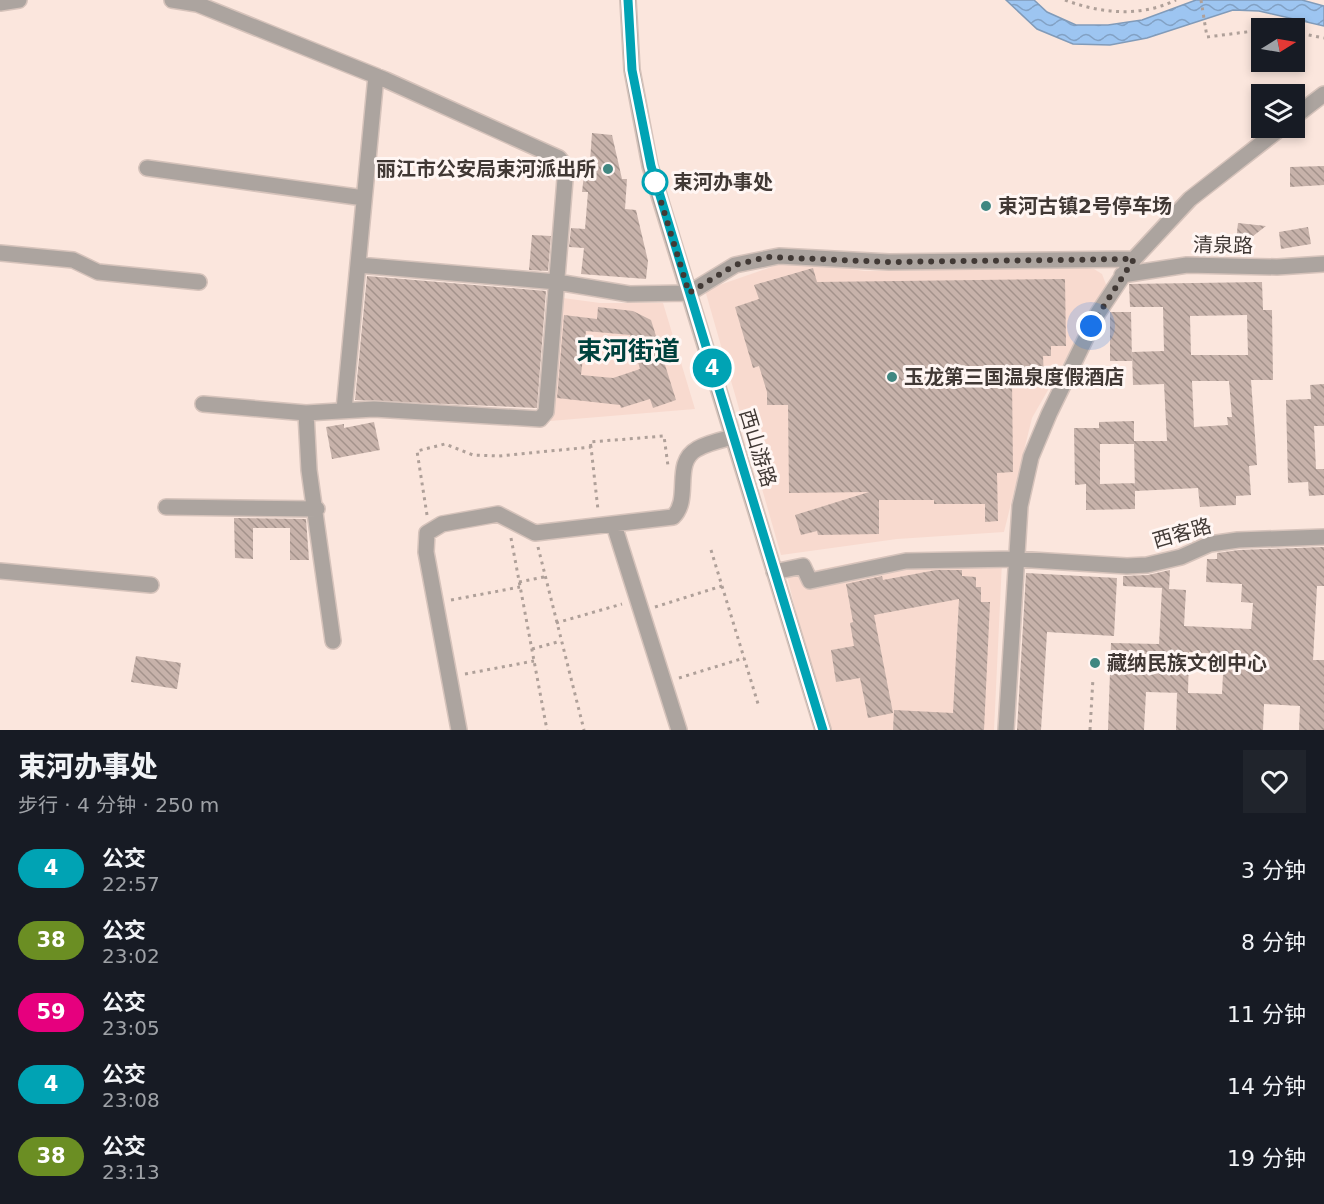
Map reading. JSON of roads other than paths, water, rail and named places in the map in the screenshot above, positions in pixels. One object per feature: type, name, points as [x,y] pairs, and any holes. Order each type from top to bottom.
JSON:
[{"type":"street","points":[[0,3],[19,0]]},
{"type":"street","points":[[172,0],[197,4],[376,76],[559,158],[566,167],[546,412],[540,419],[374,409],[306,413],[203,404]]},
{"type":"street","name":"西山游路","points":[[628,0],[632,70],[642,133],[823,730]]},
{"type":"street","points":[[344,410],[376,76]]},
{"type":"street","points":[[1305,109],[1324,94]]},
{"type":"street","points":[[1006,730],[1020,506],[1040,435],[1084,339],[1134,259],[1190,200],[1268,138]]},
{"type":"street","points":[[147,168],[364,198]]},
{"type":"street","points":[[0,253],[73,260],[98,272],[199,282]]},
{"type":"street","points":[[358,266],[557,282],[629,294],[689,293],[735,265],[767,257],[889,262],[1134,259]]},
{"type":"street","name":"清泉路","points":[[1122,275],[1187,265],[1277,267],[1324,264]]},
{"type":"street","points":[[306,413],[309,470],[317,509],[333,641]]},
{"type":"street","points":[[459,730],[426,552],[425,542],[430,531],[442,524],[498,513],[535,533],[673,517],[683,503],[683,466],[690,454],[697,448],[733,437]]},
{"type":"street","points":[[166,507],[317,509]]},
{"type":"street","points":[[607,526],[640,605],[679,730]]},
{"type":"street","name":"西客路","points":[[774,572],[803,566],[810,581],[906,561],[1016,559],[1127,566],[1147,565],[1181,557],[1210,544],[1238,540],[1324,537]]},
{"type":"street","points":[[0,571],[151,585]]},
{"type":"water","points":[[1006,0],[1034,0],[1047,12],[1076,25],[1108,25],[1142,20],[1196,0],[1302,0],[1324,6],[1324,26],[1305,22],[1305,18],[1289,18],[1259,11],[1233,10],[1147,38],[1110,45],[1073,44],[1037,29]]},
{"type":"place","name":"丽江市公安局束河派出所","points":[[608,169]]},
{"type":"place","name":"束河办事处","points":[[655,182]]},
{"type":"place","name":"束河古镇2号停车场","points":[[986,206]]},
{"type":"place","name":"玉龙第三国温泉度假酒店","points":[[892,377]]},
{"type":"place","name":"藏纳民族文创中心","points":[[1095,663]]},
{"type":"district","name":"束河街道","points":[[628,351]]}]
